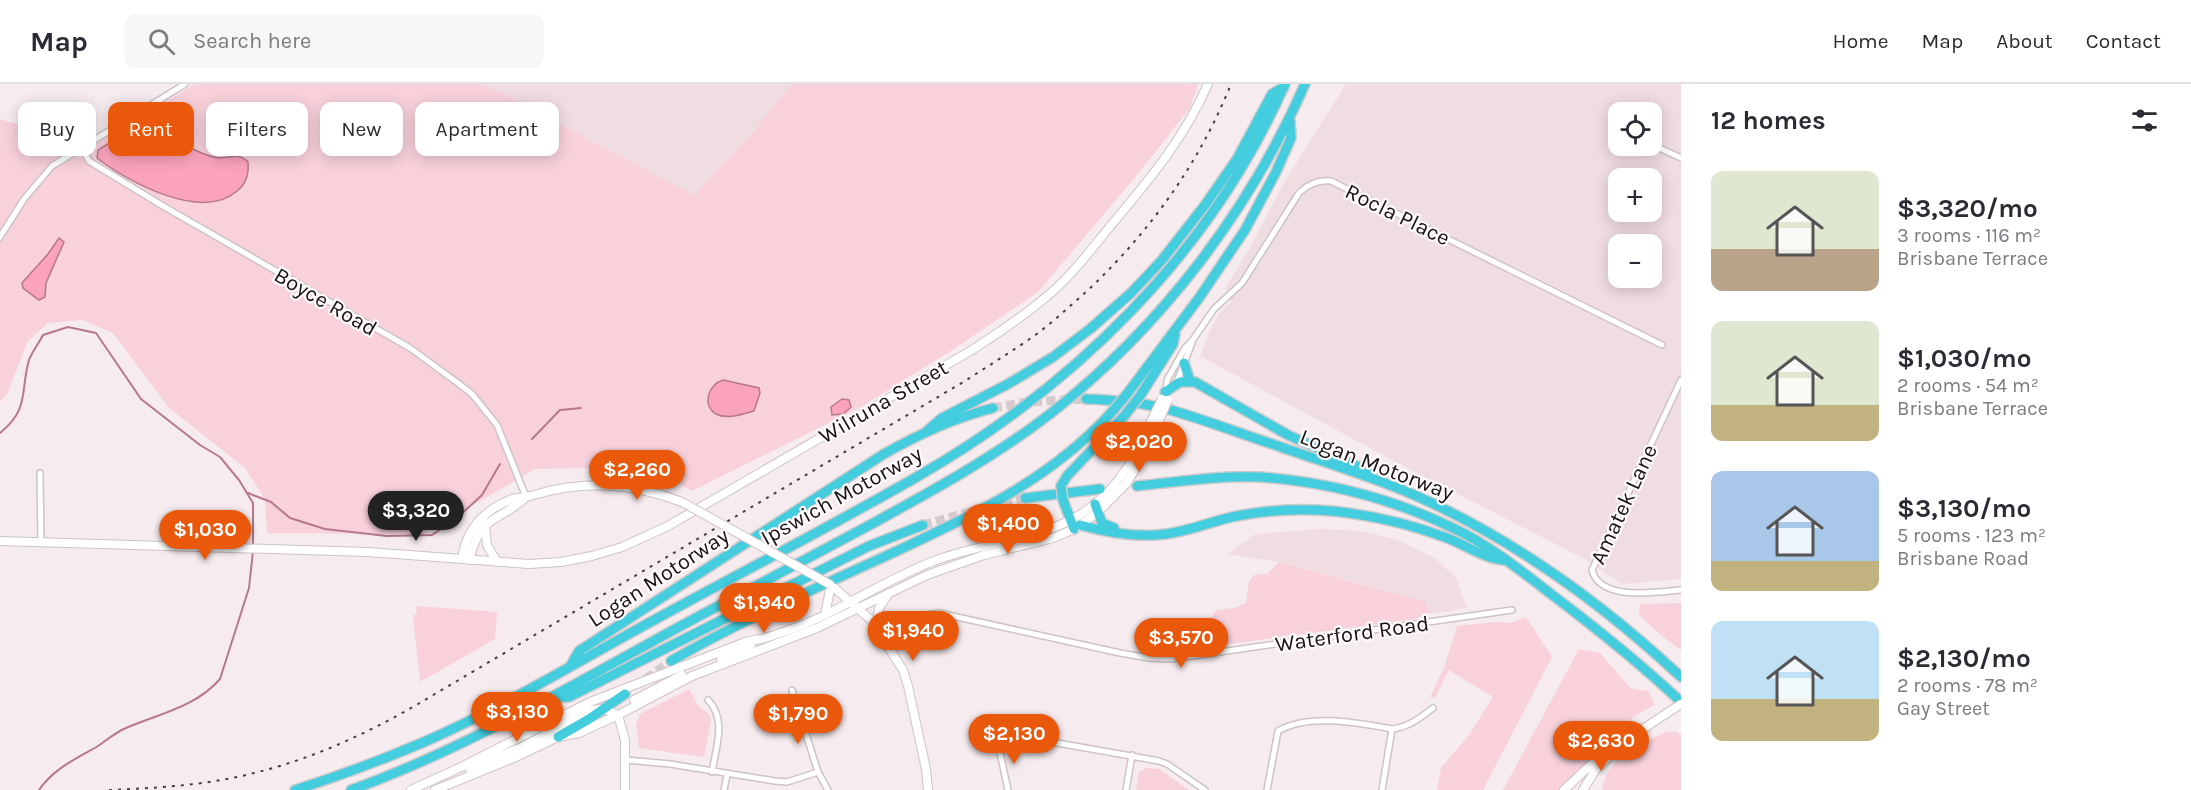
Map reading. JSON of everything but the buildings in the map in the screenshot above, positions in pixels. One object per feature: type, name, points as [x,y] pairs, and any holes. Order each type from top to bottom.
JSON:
[{"type":"highway","name":"Ipswich Motorway","points":[[351,790],[449,750],[548,698],[958,476],[1050,413],[1126,345],[1198,264],[1241,204],[1289,118],[1305,84]]},
{"type":"highway","name":"Ipswich Motorway","points":[[295,790],[361,768],[426,741],[917,477],[989,430],[1072,368],[1143,300],[1195,237],[1246,160],[1285,85]]},
{"type":"highway","points":[[928,430],[942,418],[1008,384],[1053,357],[1113,310],[1155,268],[1191,224],[1237,159],[1272,94],[1285,85]]},
{"type":"highway","points":[[671,661],[720,634],[997,503],[1064,458],[1110,414],[1127,394],[1177,329],[1232,251],[1261,201],[1291,138],[1289,118]]},
{"type":"highway","points":[[1177,329],[1173,344],[1140,396],[1067,476],[1061,486],[1063,500],[1075,525],[1112,533],[1167,534],[1232,517],[1272,510],[1333,511],[1402,523],[1446,538],[1495,560],[1506,560]]},
{"type":"highway","points":[[1184,363],[1190,381]]},
{"type":"highway","points":[[1165,397],[1176,384],[1190,381],[1297,440],[1378,476],[1383,483]]},
{"type":"highway","name":"Logan Motorway","points":[[1086,399],[1129,402],[1168,410],[1383,483],[1445,510],[1527,556],[1615,619],[1681,678]]},
{"type":"highway","name":"Logan Motorway","points":[[571,665],[579,651],[884,454],[928,430],[993,408]]},
{"type":"highway","name":"Logan Motorway","points":[[1137,486],[1259,477],[1338,488],[1394,504],[1452,527],[1506,560],[1610,639],[1681,704]]},
{"type":"highway","points":[[1025,498],[1100,489]]},
{"type":"highway","points":[[1096,509],[1105,525],[1124,534]]},
{"type":"highway","points":[[548,698],[569,697],[869,546],[923,525]]},
{"type":"highway","points":[[558,737],[625,694]]},
{"type":"main road","name":"Wilruna Street","points":[[0,541],[387,553],[497,562],[545,563],[607,552],[653,534],[1010,326],[1048,296],[1081,262],[1153,176],[1178,141],[1208,84]]},
{"type":"main road","points":[[435,790],[558,737],[579,733],[692,676],[817,628],[889,592],[965,561],[1048,539],[1075,525],[1096,509],[1127,468],[1155,420],[1165,397]]},
{"type":"main road","points":[[465,559],[466,538],[478,521],[515,498],[561,488],[595,484],[649,491],[682,502],[833,588],[851,600],[876,626],[903,670],[926,769],[928,790]]},
{"type":"main road","points":[[465,559],[485,525],[518,505],[526,497]]},
{"type":"main road","points":[[485,525],[487,545],[497,562]]},
{"type":"main road","points":[[623,789],[626,760],[624,733],[618,715],[622,708],[632,702],[662,685],[763,639],[825,615],[851,600],[934,561],[1075,525]]},
{"type":"main road","points":[[825,615],[833,588]]},
{"type":"main road","points":[[876,626],[879,608],[889,592]]},
{"type":"main road","points":[[411,790],[457,770],[603,696],[751,640],[763,639]]},
{"type":"main road","points":[[1583,790],[1596,769],[1628,739],[1681,704]]},
{"type":"main road","points":[[457,770],[466,769],[522,747],[590,710],[604,709],[618,715]]},
{"type":"main road","points":[[1564,790],[1610,747],[1628,739]]},
{"type":"street","points":[[96,138],[185,84]]},
{"type":"street","points":[[1662,150],[1681,158]]},
{"type":"street","points":[[0,237],[44,172],[68,156]]},
{"type":"street","name":"Boyce Road","points":[[86,156],[89,161],[112,175],[410,348],[465,388],[487,410],[497,425],[526,497]]},
{"type":"street","name":"Rocla Place","points":[[1176,384],[1192,342],[1214,309],[1242,283],[1299,193],[1307,186],[1323,181],[1331,181],[1662,345]]},
{"type":"street","name":"Rocla Place","points":[[1165,397],[1167,380],[1185,348],[1192,342]]},
{"type":"street","name":"Amatek Lane","points":[[1681,381],[1592,570],[1594,577],[1599,581],[1621,592],[1639,594],[1681,590]]},
{"type":"street","points":[[40,473],[41,542]]},
{"type":"street","name":"Waterford Road","points":[[891,650],[911,635],[916,623],[925,614],[939,613],[1120,653],[1163,659],[1512,610]]},
{"type":"street","points":[[792,690],[818,772],[828,790]]},
{"type":"street","points":[[708,700],[715,707],[719,716],[712,772]]},
{"type":"street","points":[[1267,790],[1278,731],[1286,727],[1338,720],[1392,729],[1411,724],[1433,708]]},
{"type":"street","points":[[1382,790],[1392,729]]},
{"type":"street","points":[[1008,790],[1000,753],[1002,741],[1008,737],[1018,736],[1132,755],[1167,764],[1205,790]]},
{"type":"street","points":[[1126,790],[1132,755]]},
{"type":"street","points":[[626,760],[787,782],[818,772]]},
{"type":"street","points":[[724,790],[727,775]]},
{"type":"shaded area","points":[[195,84],[480,84],[519,102],[415,102],[415,156],[559,156],[559,123],[694,195],[753,132],[791,84],[1198,84],[1190,108],[1137,175],[1038,292],[957,347],[861,407],[692,491],[649,467],[535,469],[423,534],[267,533],[265,499],[244,467],[169,408],[113,333],[82,320],[48,323],[28,341],[7,394],[0,402],[0,119],[18,125],[18,156],[96,156],[96,144],[108,137],[108,156],[194,156],[194,102],[165,102]]},
{"type":"shaded area","points":[[480,84],[791,84],[753,132],[694,195],[559,123],[559,102],[519,102]]},
{"type":"shaded area","points":[[1346,84],[1681,84],[1681,579],[1622,584],[1581,557],[1405,467],[1200,356],[1219,314],[1231,302],[1225,288],[1249,249],[1285,181]]},
{"type":"shaded area","points":[[108,144],[108,156],[194,156],[194,149],[206,156],[219,158],[236,156],[248,162],[247,174],[245,182],[237,191],[222,199],[205,202],[185,201],[127,178],[97,158],[98,150]]},
{"type":"shaded area","points":[[59,238],[64,242],[46,283],[45,297],[39,300],[23,288],[22,283]]},
{"type":"shaded area","points":[[723,380],[759,388],[760,393],[754,411],[735,416],[720,416],[711,410],[708,400],[711,390]]},
{"type":"shaded area","points":[[842,399],[849,400],[851,407],[843,414],[832,415],[831,407]]},
{"type":"shaded area","points":[[1321,529],[1362,531],[1398,540],[1435,558],[1456,578],[1467,608],[1428,614],[1426,602],[1285,563],[1227,554],[1256,534]]},
{"type":"shaded area","points":[[1279,562],[1426,602],[1428,614],[1415,619],[1184,650],[1185,638],[1189,630],[1192,628],[1203,633],[1210,629],[1216,610],[1234,608],[1246,603],[1249,581],[1254,575],[1267,574]]},
{"type":"shaded area","points":[[1681,603],[1681,650],[1639,615],[1640,604]]},
{"type":"shaded area","points":[[417,606],[497,612],[495,639],[420,682],[413,616],[416,614]]},
{"type":"shaded area","points":[[1526,617],[1552,657],[1483,790],[1437,790],[1441,768],[1469,735],[1493,697],[1449,670],[1435,698],[1430,697],[1444,668],[1457,626],[1495,622],[1510,623]]},
{"type":"shaded area","points":[[1579,649],[1600,653],[1630,688],[1648,691],[1655,705],[1633,717],[1620,735],[1588,761],[1559,790],[1503,790]]},
{"type":"shaded area","points":[[689,689],[699,707],[710,715],[704,757],[639,748],[636,725],[640,714]]},
{"type":"shaded area","points":[[1666,732],[1677,732],[1681,735],[1681,790],[1602,790],[1610,769],[1617,761],[1635,747]]},
{"type":"shaded area","points":[[1146,768],[1159,769],[1189,790],[1136,790],[1139,772]]},
{"type":"waterway","points":[[0,433],[16,416],[20,408],[29,360],[43,335],[68,327],[96,333],[141,399],[200,445],[220,457],[239,480],[253,503],[253,545]]},
{"type":"waterway","points":[[532,439],[560,410],[581,408]]},
{"type":"waterway","points":[[248,493],[271,502],[290,518],[325,529],[387,536],[432,535],[457,518],[482,495],[500,464]]},
{"type":"waterway","points":[[39,790],[58,770],[119,732],[188,703],[210,689],[220,679],[249,588],[253,551]]},
{"type":"tunnel","points":[[993,408],[1026,402],[1086,399]]},
{"type":"tunnel","points":[[990,506],[1025,498]]},
{"type":"tunnel","points":[[923,525],[976,510]]},
{"type":"tunnel","points":[[646,679],[671,661]]},
{"type":"railway","points":[[109,790],[184,785],[240,776],[300,760],[360,735],[418,704],[965,381],[1047,326],[1086,292],[1131,246],[1188,169],[1204,142],[1231,84]]}]
